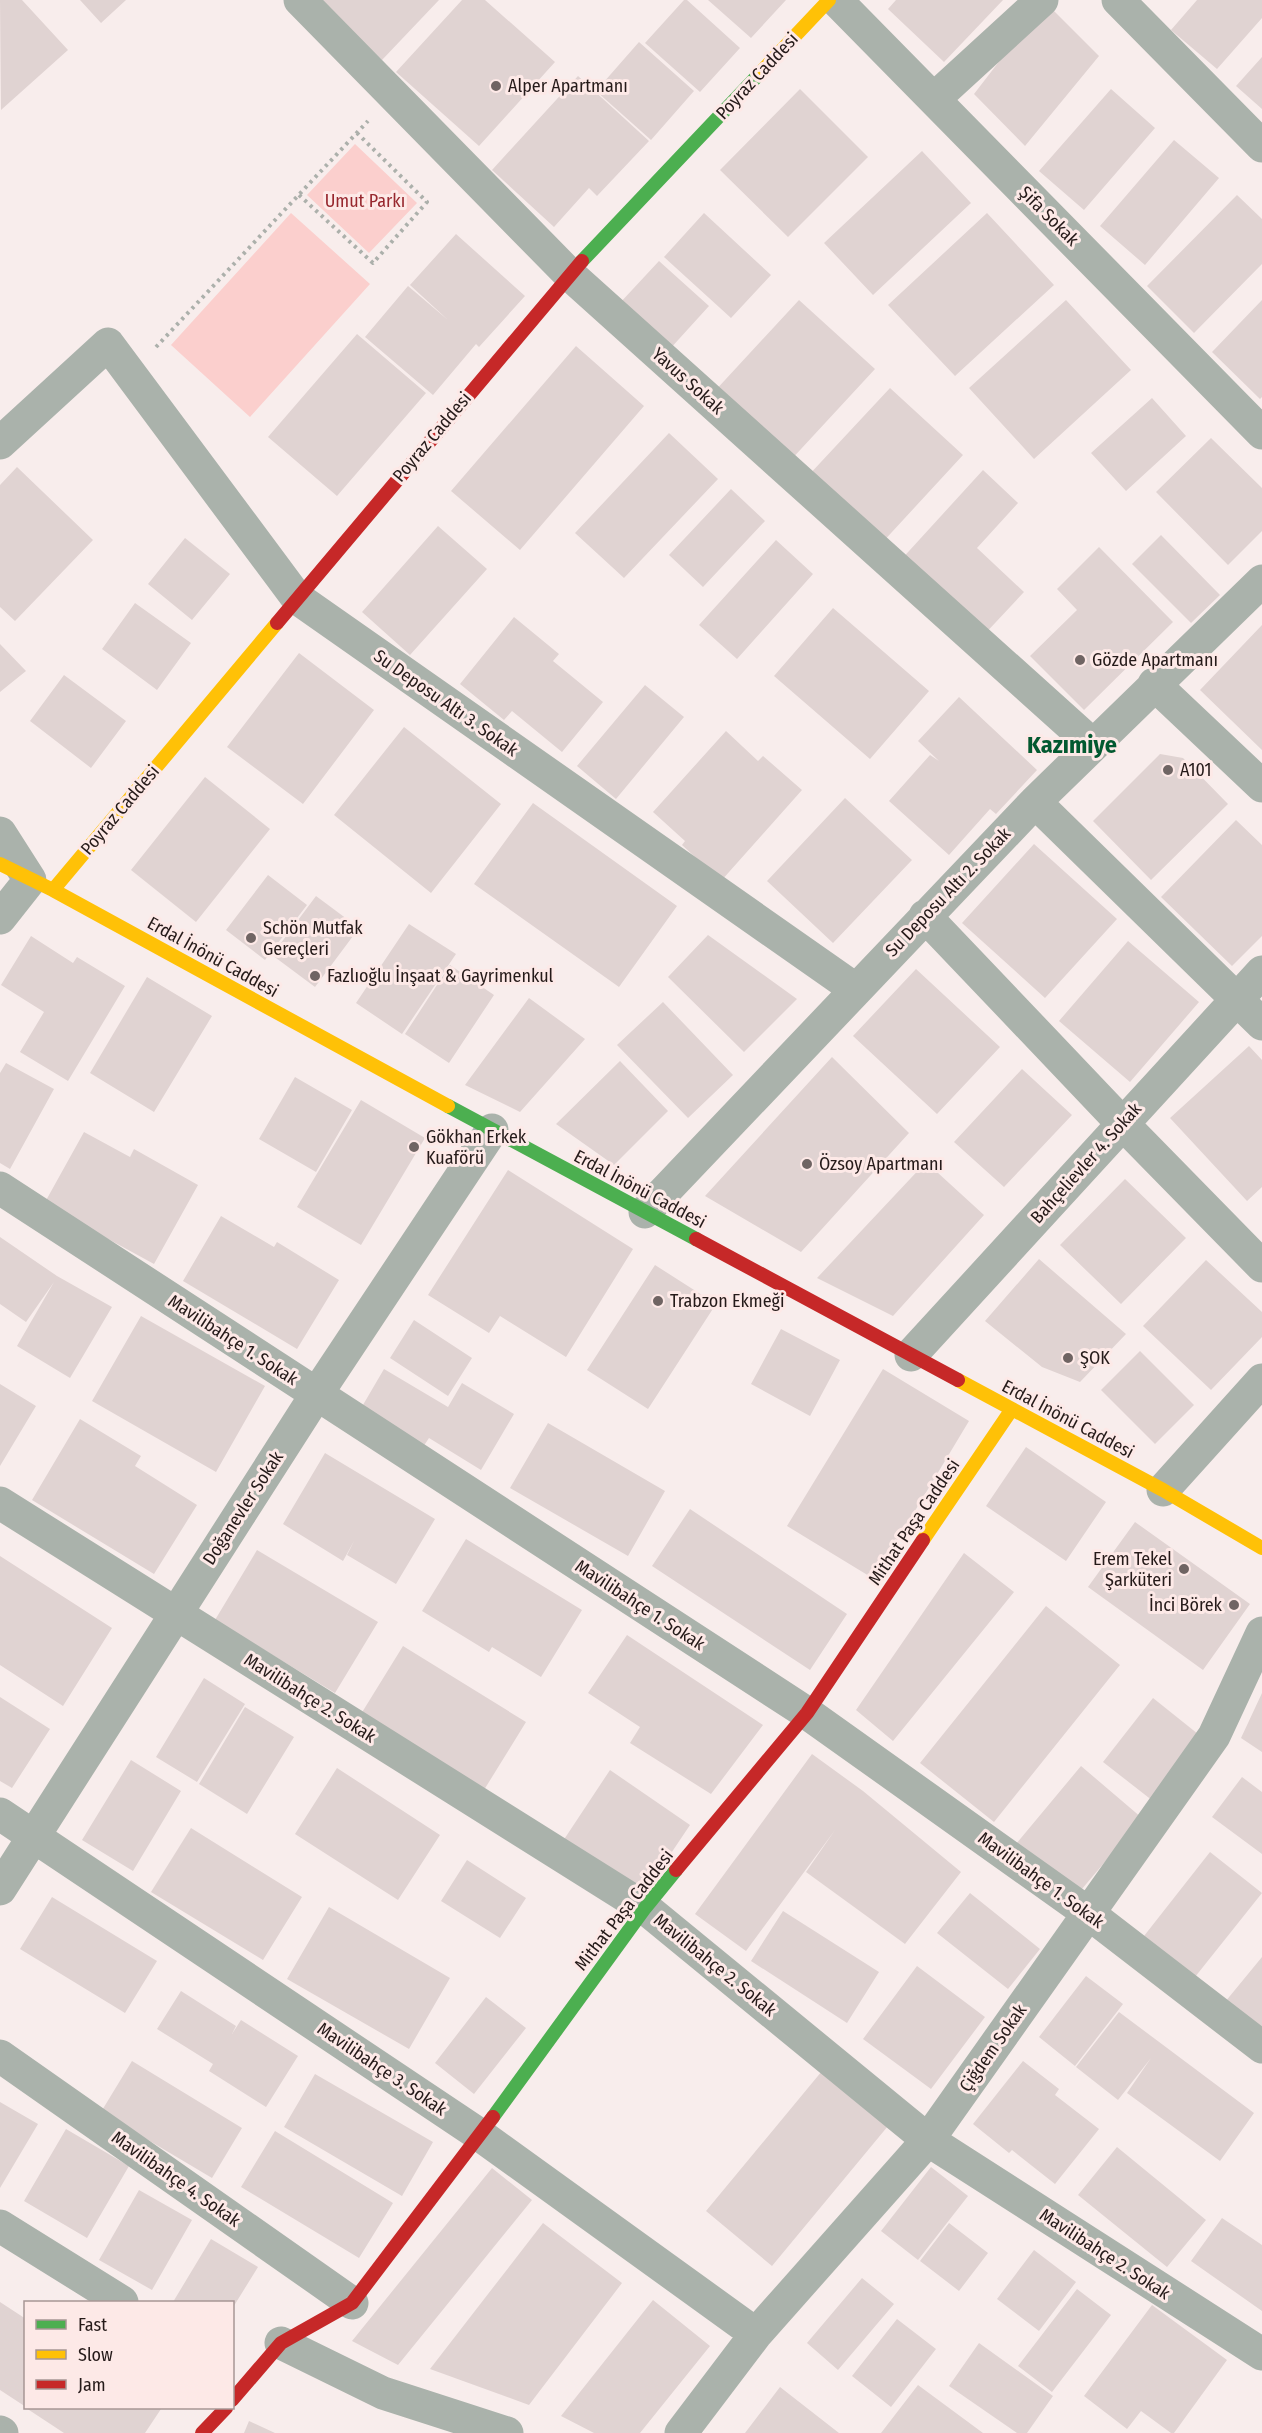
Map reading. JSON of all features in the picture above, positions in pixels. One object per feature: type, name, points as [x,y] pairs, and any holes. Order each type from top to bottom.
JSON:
[{"type":"street","name":"Yavus Sokak","points":[[300,0],[569,274],[1092,745]]},
{"type":"street","name":"Poyraz Caddesi","points":[[0,918],[42,885],[297,598],[569,274],[829,0]]},
{"type":"street","name":"Şifa Sokak","points":[[836,0],[1262,433]]},
{"type":"street","points":[[934,99],[1042,0]]},
{"type":"street","points":[[1118,0],[1262,146]]},
{"type":"street","name":"Su Deposu Altı 3. Sokak","points":[[0,442],[108,344],[297,598],[855,989]]},
{"type":"street","name":"Su Deposu Altı 2. Sokak","points":[[645,1212],[1035,802],[1262,581]]},
{"type":"street","points":[[1155,684],[1262,786]]},
{"type":"street","points":[[1035,802],[1262,1024]]},
{"type":"street","points":[[0,833],[42,885]]},
{"type":"street","name":"Erdal İnönü Caddesi","points":[[0,864],[1163,1490],[1262,1548]]},
{"type":"street","points":[[925,916],[1262,1266]]},
{"type":"street","name":"Bahçelievler 4. Sokak","points":[[911,1355],[1262,972]]},
{"type":"street","name":"Doğanevler Sokak","points":[[0,1889],[316,1395],[492,1130]]},
{"type":"street","name":"Mavilibahçe 1. Sokak","points":[[0,1188],[807,1713],[1088,1913],[1262,2048]]},
{"type":"street","points":[[1163,1490],[1262,1380]]},
{"type":"street","name":"Mithat Paşa Caddesi","points":[[238,2384],[281,2343],[352,2303],[480,2135],[645,1908],[807,1713],[1012,1409]]},
{"type":"street","name":"Mavilibahçe 2. Sokak","points":[[0,1503],[645,1908],[928,2140],[1262,2354]]},
{"type":"street","name":"Çiğdem Sokak","points":[[681,2433],[756,2334],[928,2140],[1214,1736],[1262,1633]]},
{"type":"street","name":"Mavilibahçe 3. Sokak","points":[[0,1814],[480,2135],[756,2334]]},
{"type":"street","name":"Mavilibahçe 4. Sokak","points":[[0,2056],[352,2303]]},
{"type":"street","points":[[0,2226],[120,2301]]},
{"type":"street","points":[[281,2343],[383,2393],[507,2433]]},
{"type":"street","points":[[202,2433],[225,2409]]},
{"type":"path","points":[[130,374],[370,120]]},
{"type":"path","points":[[299,195],[372,263],[427,202],[357,133]]},
{"type":"green space","name":"Umut Parkı","points":[[355,144],[417,203],[369,253],[307,195]]},
{"type":"green space","points":[[291,213],[370,284],[250,417],[171,345]]},
{"type":"building","points":[[0,0],[22,0],[68,50],[1,110]]},
{"type":"building","points":[[80,0],[126,0],[101,23]]},
{"type":"building","points":[[317,0],[439,0],[382,60]]},
{"type":"building","points":[[462,0],[485,0],[555,62],[479,146],[396,72]]},
{"type":"building","points":[[684,0],[687,0],[740,48],[700,92],[645,43]]},
{"type":"building","points":[[708,0],[786,0],[751,38]]},
{"type":"building","points":[[896,0],[1003,0],[944,62],[888,9]]},
{"type":"building","points":[[1197,0],[1262,0],[1262,18],[1217,69],[1171,30]]},
{"type":"building","points":[[1045,2],[1099,56],[1025,146],[974,94]]},
{"type":"building","points":[[639,42],[694,91],[651,140],[596,91]]},
{"type":"building","points":[[1262,57],[1262,109],[1236,86]]},
{"type":"building","points":[[578,76],[649,141],[597,196],[589,188],[554,227],[492,170]]},
{"type":"building","points":[[800,89],[868,157],[788,237],[720,170]]},
{"type":"building","points":[[1111,89],[1155,128],[1084,210],[1039,171]]},
{"type":"building","points":[[1174,140],[1219,178],[1145,265],[1100,226]]},
{"type":"building","points":[[922,151],[971,203],[873,295],[824,243]]},
{"type":"building","points":[[1237,195],[1262,219],[1262,264],[1194,333],[1147,286]]},
{"type":"building","points":[[704,213],[771,275],[731,318],[664,257]]},
{"type":"building","points":[[987,213],[1054,285],[955,376],[888,305]]},
{"type":"building","points":[[456,234],[525,296],[479,347],[476,344],[433,395],[365,337],[408,286],[448,320],[410,285]]},
{"type":"building","points":[[659,261],[709,306],[669,350],[619,304]]},
{"type":"building","points":[[799,300],[875,369],[789,462],[713,393]]},
{"type":"building","points":[[1066,300],[1131,370],[1034,459],[969,388]]},
{"type":"building","points":[[1262,300],[1262,397],[1260,399],[1212,352]]},
{"type":"building","points":[[357,334],[426,393],[337,496],[268,437]]},
{"type":"building","points":[[576,346],[644,406],[520,550],[451,491]]},
{"type":"building","points":[[890,388],[963,455],[880,545],[807,477]]},
{"type":"building","points":[[1152,398],[1186,436],[1126,491],[1091,453]]},
{"type":"building","points":[[669,433],[718,479],[624,578],[575,533]]},
{"type":"building","points":[[1211,438],[1262,488],[1262,531],[1228,565],[1156,492]]},
{"type":"building","points":[[17,467],[93,540],[15,621],[0,607],[0,485]]},
{"type":"building","points":[[983,470],[1018,503],[977,548],[1024,592],[981,638],[899,562]]},
{"type":"building","points":[[731,489],[765,521],[703,587],[669,555]]},
{"type":"building","points":[[438,526],[487,569],[410,655],[362,612]]},
{"type":"building","points":[[1161,535],[1220,595],[1191,623],[1132,564]]},
{"type":"building","points":[[185,538],[230,574],[192,620],[148,584]]},
{"type":"building","points":[[776,540],[813,574],[737,659],[699,625]]},
{"type":"building","points":[[1099,547],[1173,622],[1084,710],[1030,656],[1077,610],[1057,589]]},
{"type":"building","points":[[135,603],[191,643],[157,690],[102,649]]},
{"type":"building","points":[[833,608],[929,691],[870,759],[774,676]]},
{"type":"building","points":[[514,617],[559,654],[553,661],[603,702],[562,752],[512,711],[504,720],[460,684]]},
{"type":"building","points":[[1262,625],[1262,750],[1200,690]]},
{"type":"building","points":[[0,644],[26,671],[0,692]]},
{"type":"building","points":[[299,653],[374,710],[303,804],[227,747]]},
{"type":"building","points":[[64,675],[126,721],[91,768],[30,721]]},
{"type":"building","points":[[645,685],[684,717],[616,799],[577,766]]},
{"type":"building","points":[[959,697],[1037,770],[996,814],[990,809],[949,855],[889,801],[930,755],[939,761],[918,741]]},
{"type":"building","points":[[404,727],[501,804],[431,893],[334,815]]},
{"type":"building","points":[[726,731],[758,761],[763,756],[802,790],[721,881],[682,845],[685,841],[653,812]]},
{"type":"building","points":[[1160,754],[1183,758],[1228,804],[1151,880],[1093,821]]},
{"type":"building","points":[[205,777],[270,829],[196,922],[131,870]]},
{"type":"building","points":[[845,798],[912,860],[833,943],[767,881]]},
{"type":"building","points":[[533,803],[677,906],[619,987],[474,884]]},
{"type":"building","points":[[1236,820],[1262,845],[1262,936],[1232,966],[1161,897]]},
{"type":"building","points":[[1034,844],[1117,919],[1045,998],[962,923]]},
{"type":"building","points":[[268,875],[307,905],[265,960],[226,930]]},
{"type":"building","points":[[316,896],[359,928],[315,987],[272,955]]},
{"type":"building","points":[[409,924],[456,954],[402,1034],[356,1003]]},
{"type":"building","points":[[708,935],[797,999],[744,1052],[668,977]]},
{"type":"building","points":[[31,936],[73,963],[77,957],[125,986],[68,1081],[20,1052],[44,1012],[1,985]]},
{"type":"building","points":[[1128,941],[1199,1002],[1130,1082],[1059,1021]]},
{"type":"building","points":[[450,965],[494,995],[449,1063],[405,1034]]},
{"type":"building","points":[[916,969],[1000,1047],[937,1114],[853,1036]]},
{"type":"building","points":[[147,977],[212,1016],[154,1112],[90,1073]]},
{"type":"building","points":[[529,998],[585,1039],[520,1112],[465,1085]]},
{"type":"building","points":[[663,1002],[733,1075],[688,1118],[617,1045]]},
{"type":"building","points":[[1249,1046],[1262,1060],[1262,1187],[1247,1201],[1170,1118]]},
{"type":"building","name":"Özsoy Apartmanı","points":[[832,1057],[909,1133],[801,1252],[705,1196]]},
{"type":"building","points":[[620,1061],[668,1111],[614,1165],[556,1124]]},
{"type":"building","points":[[6,1063],[54,1089],[10,1169],[0,1163],[0,1073]]},
{"type":"building","points":[[1022,1069],[1072,1115],[1004,1187],[954,1142]]},
{"type":"building","points":[[295,1077],[352,1110],[316,1172],[259,1139]]},
{"type":"building","points":[[361,1100],[425,1138],[361,1245],[297,1207]]},
{"type":"building","points":[[84,1132],[130,1157],[134,1149],[198,1185],[154,1264],[44,1204]]},
{"type":"building","points":[[926,1162],[984,1215],[893,1316],[817,1278]]},
{"type":"building","points":[[508,1170],[633,1249],[566,1357],[500,1316],[489,1333],[428,1295]]},
{"type":"building","points":[[1125,1179],[1186,1238],[1121,1304],[1060,1245]]},
{"type":"building","points":[[221,1216],[274,1247],[277,1242],[339,1280],[297,1349],[183,1281]]},
{"type":"building","points":[[0,1237],[57,1276],[112,1307],[70,1378],[17,1346],[54,1282],[26,1322],[0,1304]]},
{"type":"building","points":[[1039,1259],[1126,1334],[1080,1382],[1042,1367],[985,1321]]},
{"type":"building","points":[[1206,1260],[1262,1312],[1262,1337],[1211,1390],[1143,1326]]},
{"type":"building","points":[[655,1265],[716,1304],[648,1409],[587,1370]]},
{"type":"building","points":[[141,1316],[265,1386],[216,1472],[92,1401]]},
{"type":"building","points":[[414,1320],[472,1358],[448,1396],[390,1358]]},
{"type":"building","points":[[781,1329],[840,1360],[810,1416],[751,1384]]},
{"type":"building","points":[[1140,1351],[1194,1405],[1155,1444],[1101,1390]]},
{"type":"building","points":[[384,1369],[448,1407],[462,1383],[514,1414],[481,1470],[429,1438],[423,1447],[360,1410]]},
{"type":"building","points":[[883,1369],[969,1421],[874,1579],[787,1526]]},
{"type":"building","points":[[0,1384],[36,1406],[0,1466]]},
{"type":"building","points":[[80,1419],[141,1456],[135,1466],[197,1505],[154,1574],[32,1500]]},
{"type":"building","points":[[548,1423],[665,1491],[628,1556],[510,1488]]},
{"type":"building","points":[[1026,1447],[1106,1502],[1066,1561],[986,1506]]},
{"type":"building","points":[[325,1453],[435,1519],[396,1584],[347,1555],[354,1541],[343,1561],[283,1524]]},
{"type":"building","points":[[690,1509],[847,1614],[810,1670],[652,1566]]},
{"type":"building","points":[[1135,1522],[1250,1604],[1203,1670],[1088,1587]]},
{"type":"building","points":[[466,1539],[582,1610],[541,1677],[492,1647],[489,1652],[422,1611]]},
{"type":"building","points":[[257,1550],[378,1622],[335,1693],[215,1620]]},
{"type":"building","points":[[964,1553],[1014,1592],[893,1741],[856,1710]]},
{"type":"building","points":[[0,1556],[112,1628],[63,1706],[0,1665]]},
{"type":"building","points":[[1046,1606],[1120,1665],[994,1822],[920,1763]]},
{"type":"building","points":[[627,1635],[763,1725],[711,1794],[630,1743],[640,1727],[588,1693]]},
{"type":"building","points":[[403,1646],[526,1722],[484,1790],[361,1714]]},
{"type":"building","points":[[204,1678],[245,1704],[197,1782],[156,1757]]},
{"type":"building","points":[[1262,1693],[1262,1752],[1241,1738]]},
{"type":"building","points":[[0,1697],[50,1729],[12,1788],[0,1781]]},
{"type":"building","points":[[1153,1698],[1203,1738],[1153,1801],[1103,1762]]},
{"type":"building","points":[[245,1707],[294,1737],[247,1814],[199,1784]]},
{"type":"building","points":[[812,1754],[863,1791],[961,1872],[905,1944],[806,1872],[835,1830],[746,1951],[695,1914]]},
{"type":"building","points":[[131,1760],[181,1791],[133,1871],[82,1840]]},
{"type":"building","points":[[1081,1766],[1142,1818],[1076,1896],[1016,1844]]},
{"type":"building","points":[[337,1768],[440,1835],[398,1900],[295,1834]]},
{"type":"building","points":[[610,1770],[690,1825],[643,1895],[563,1841]]},
{"type":"building","points":[[1242,1777],[1262,1792],[1262,1854],[1212,1817]]},
{"type":"building","points":[[191,1828],[302,1897],[263,1960],[151,1892]]},
{"type":"building","points":[[1210,1852],[1262,1893],[1195,1977],[1144,1936]]},
{"type":"building","points":[[467,1860],[526,1898],[500,1938],[441,1901]]},
{"type":"building","points":[[970,1893],[1040,1949],[1008,1989],[937,1933]]},
{"type":"building","points":[[52,1897],[157,1961],[125,2013],[20,1949]]},
{"type":"building","points":[[329,1907],[450,1978],[409,2049],[287,1979]]},
{"type":"building","points":[[783,1911],[879,1972],[847,2023],[751,1961]]},
{"type":"building","points":[[1262,1957],[1262,2032],[1225,2002]]},
{"type":"building","points":[[917,1966],[985,2017],[931,2089],[863,2039]]},
{"type":"building","points":[[1086,1976],[1123,2004],[1075,2066],[1039,2037]]},
{"type":"building","points":[[181,1991],[236,2026],[232,2034],[241,2020],[298,2056],[266,2107],[209,2071],[213,2064],[157,2029]]},
{"type":"building","points":[[486,1997],[526,2028],[474,2094],[435,2063]]},
{"type":"building","points":[[1119,2012],[1254,2113],[1220,2161],[1127,2093],[1151,2058],[1118,2100],[1076,2067]]},
{"type":"building","points":[[132,2061],[242,2128],[212,2178],[101,2112]]},
{"type":"building","points":[[1023,2061],[1059,2089],[1055,2095],[1099,2129],[1055,2184],[1012,2150],[1009,2153],[973,2124]]},
{"type":"building","points":[[822,2071],[888,2126],[772,2266],[706,2211]]},
{"type":"building","points":[[315,2074],[433,2142],[402,2196],[284,2127]]},
{"type":"building","points":[[0,2102],[38,2124],[0,2188]]},
{"type":"building","points":[[66,2129],[129,2166],[87,2238],[24,2201]]},
{"type":"building","points":[[275,2131],[393,2203],[359,2258],[241,2187]]},
{"type":"building","points":[[1117,2147],[1206,2220],[1167,2267],[1078,2195]]},
{"type":"building","points":[[931,2167],[968,2196],[918,2260],[881,2231]]},
{"type":"building","points":[[492,2168],[532,2200],[398,2365],[352,2341]]},
{"type":"building","points":[[139,2190],[192,2220],[152,2290],[99,2260]]},
{"type":"building","points":[[1222,2218],[1262,2245],[1262,2311],[1191,2261]]},
{"type":"building","points":[[543,2223],[622,2283],[529,2405],[430,2369]]},
{"type":"building","points":[[949,2223],[988,2253],[959,2291],[920,2261]]},
{"type":"building","points":[[211,2239],[258,2267],[234,2306],[234,2301],[174,2301]]},
{"type":"building","points":[[1034,2250],[1076,2282],[1039,2331],[997,2299]]},
{"type":"building","points":[[862,2278],[894,2304],[838,2370],[807,2343]]},
{"type":"building","points":[[1077,2289],[1111,2315],[1052,2392],[1018,2366]]},
{"type":"building","points":[[653,2300],[710,2346],[640,2433],[594,2433],[561,2416]]},
{"type":"building","points":[[0,2302],[24,2318],[24,2406],[0,2390]]},
{"type":"building","points":[[1152,2305],[1227,2360],[1174,2433],[1141,2411],[1127,2429],[1084,2396]]},
{"type":"building","points":[[897,2319],[936,2349],[891,2407],[852,2376]]},
{"type":"building","points":[[979,2343],[1053,2396],[1027,2433],[1017,2433],[949,2386]]},
{"type":"building","points":[[918,2385],[983,2433],[881,2433]]},
{"type":"building","points":[[780,2387],[839,2433],[745,2433]]},
{"type":"building","points":[[28,2409],[161,2409],[145,2433],[64,2433]]},
{"type":"building","points":[[249,2421],[275,2433],[244,2433]]},
{"type":"traffic: fast","points":[[582,261],[762,71]]},
{"type":"traffic: fast","points":[[448,1106],[696,1239]]},
{"type":"traffic: fast","points":[[493,2117],[645,1908],[676,1870]]},
{"type":"traffic: slow","points":[[762,71],[829,0]]},
{"type":"traffic: slow","points":[[53,890],[277,623]]},
{"type":"traffic: slow","points":[[0,864],[53,890],[448,1106]]},
{"type":"traffic: slow","points":[[958,1380],[1163,1490],[1262,1548]]},
{"type":"traffic: slow","points":[[923,1540],[1012,1409]]},
{"type":"traffic: jam","points":[[277,623],[582,261]]},
{"type":"traffic: jam","points":[[696,1239],[958,1380]]},
{"type":"traffic: jam","points":[[676,1870],[807,1713],[923,1540]]},
{"type":"traffic: jam","points":[[234,2398],[281,2343],[352,2303],[493,2117]]},
{"type":"traffic: jam","points":[[202,2433],[225,2409]]},
{"type":"place","name":"Alper Apartmanı","points":[[496,86]]},
{"type":"place","name":"Gözde Apartmanı","points":[[1080,660]]},
{"type":"place","name":"A101","points":[[1168,770]]},
{"type":"place","name":"Schön Mutfak Gereçleri","points":[[251,938]]},
{"type":"place","name":"Fazlıoğlu İnşaat & Gayrimenkul","points":[[315,976]]},
{"type":"place","name":"Gökhan Erkek Kuaförü","points":[[414,1147]]},
{"type":"place","name":"Özsoy Apartmanı","points":[[807,1164]]},
{"type":"place","name":"Trabzon Ekmeği","points":[[658,1301]]},
{"type":"place","name":"ŞOK","points":[[1068,1358]]},
{"type":"place","name":"Erem Tekel Şarküteri","points":[[1184,1569]]},
{"type":"place","name":"İnci Börek","points":[[1234,1605]]},
{"type":"district","name":"Kazımiye","points":[[1072,745]]}]
